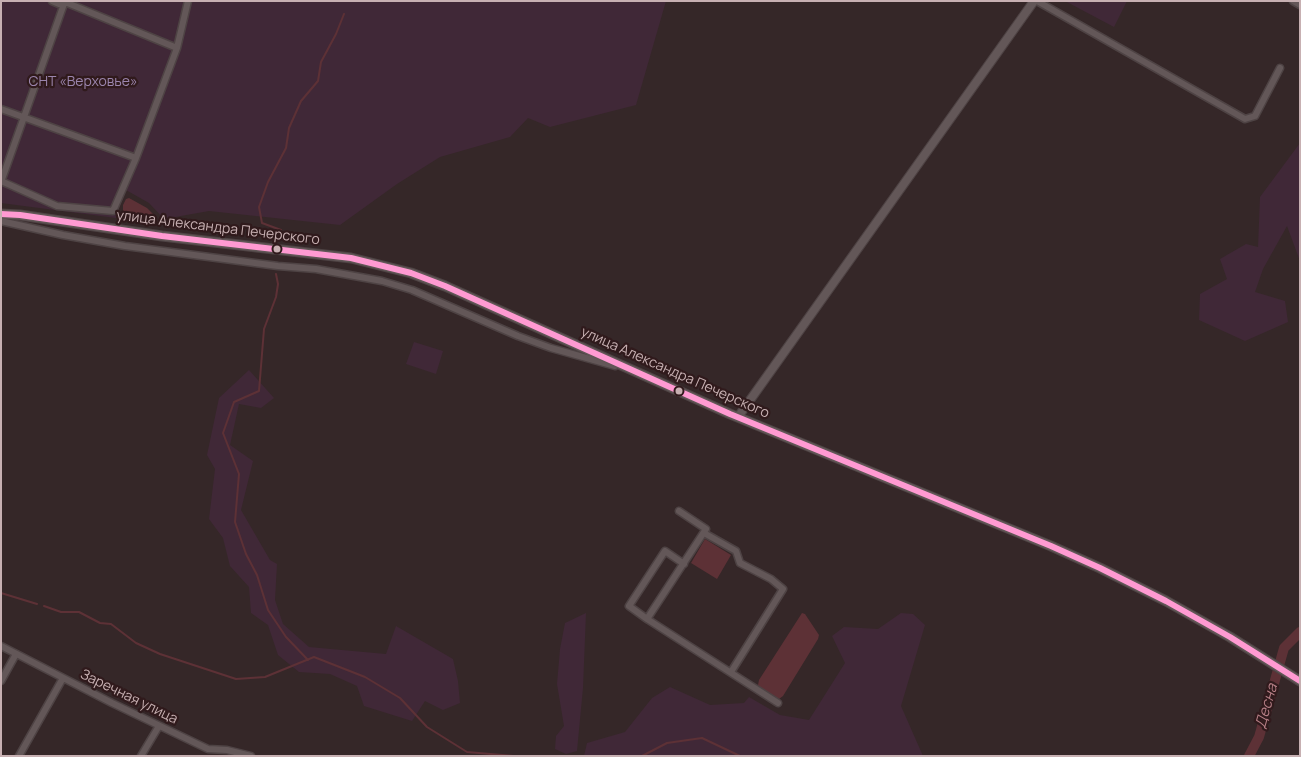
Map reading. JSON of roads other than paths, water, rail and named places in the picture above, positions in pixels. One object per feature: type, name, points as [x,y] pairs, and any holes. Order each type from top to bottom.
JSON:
[{"type":"main road","name":"улица Александра Печерского","points":[[1,214],[162,236],[317,253],[382,264],[411,272],[738,417],[1100,568],[1166,601],[1262,657],[1297,680]]},
{"type":"street","points":[[52,1],[59,4],[65,2],[177,48]]},
{"type":"street","points":[[65,2],[1,181],[57,206],[113,212],[136,158],[177,48],[188,1]]},
{"type":"street","points":[[738,417],[1036,1],[1245,119],[1255,116],[1280,68]]},
{"type":"street","points":[[1293,1],[1300,5]]},
{"type":"street","points":[[1,109],[24,119],[136,158]]},
{"type":"street","points":[[1,221],[63,235],[126,246],[278,266],[316,269],[382,281],[412,290],[518,336],[551,348],[636,372]]},
{"type":"street","points":[[647,619],[706,529],[679,511]]},
{"type":"street","points":[[704,533],[736,551],[740,563],[771,579],[783,589],[730,672]]},
{"type":"street","points":[[684,564],[665,551],[629,606],[778,703]]},
{"type":"street","name":"Заречная улица","points":[[1,646],[215,753],[227,750],[251,756]]},
{"type":"street","points":[[1,681],[16,654]]},
{"type":"street","points":[[19,756],[63,678]]},
{"type":"street","points":[[141,756],[159,726]]},
{"type":"waterway","points":[[281,230],[262,223],[259,207],[268,182],[286,148],[289,128],[301,101],[318,81],[321,62],[344,14]]},
{"type":"waterway","points":[[276,274],[278,284],[276,297],[264,329],[259,391],[234,402],[223,433],[239,474],[235,522],[246,554],[257,575],[268,610],[286,637],[308,660]]},
{"type":"waterway","points":[[1,593],[37,604]]},
{"type":"waterway","points":[[44,606],[61,612],[79,612],[100,623],[111,624],[136,643],[160,654],[236,679],[265,677],[314,657],[365,677],[400,698],[427,727],[467,752],[514,756]]},
{"type":"waterway","name":"Десна","points":[[1249,756],[1259,737],[1284,648],[1300,632]]},
{"type":"waterway","points":[[642,756],[667,743],[702,738],[740,756]]},
{"type":"park label","name":"СНТ «Верховье»","points":[[83,82]]}]
